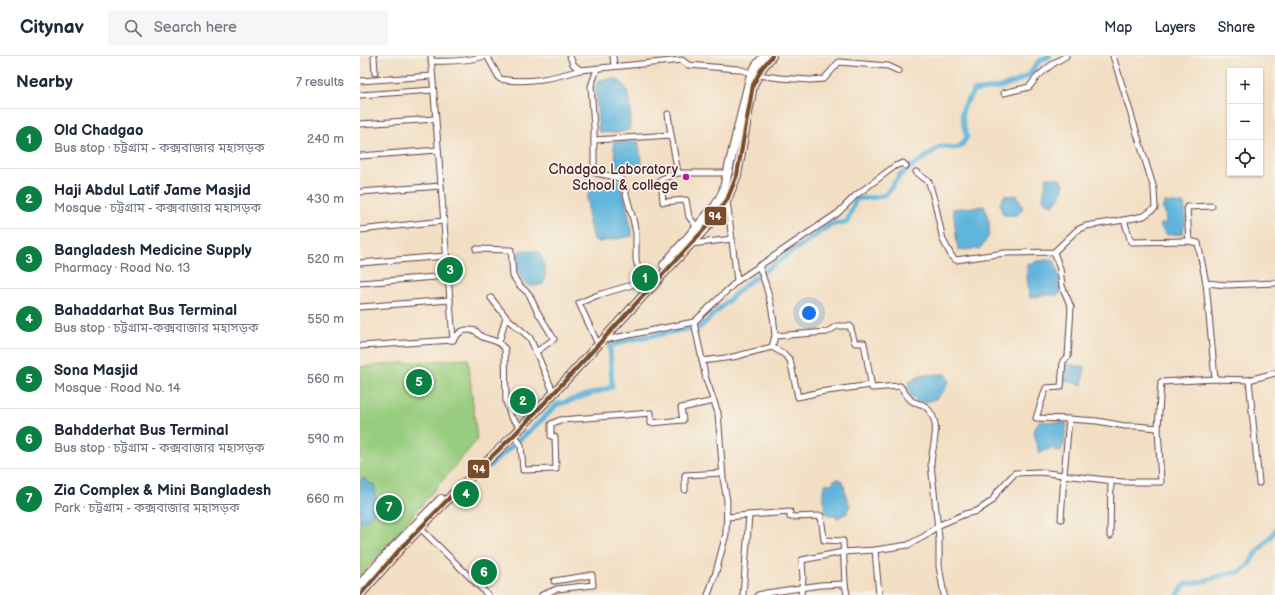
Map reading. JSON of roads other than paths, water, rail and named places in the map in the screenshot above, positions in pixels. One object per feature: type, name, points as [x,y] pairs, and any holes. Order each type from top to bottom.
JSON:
[{"type":"highway","points":[[360,595],[419,526],[710,223],[727,200],[737,175],[754,85],[756,66],[764,56]]},
{"type":"highway","points":[[360,584],[514,435],[598,341],[643,284],[716,205],[724,192],[750,78],[762,68],[772,56]]},
{"type":"street","points":[[374,56],[375,73]]},
{"type":"street","points":[[453,340],[431,59],[454,62],[486,56],[500,79],[533,81],[566,75],[580,70],[682,60],[688,65],[738,69],[755,74],[819,80],[824,79],[839,62],[888,66],[899,71]]},
{"type":"street","points":[[570,56],[573,64],[580,70]]},
{"type":"street","points":[[613,56],[614,66]]},
{"type":"street","points":[[1004,93],[1030,87],[1036,77],[1049,66],[1066,56]]},
{"type":"street","points":[[916,172],[929,182],[943,240],[952,257],[956,260],[1005,253],[1054,252],[1077,230],[1086,226],[1144,216],[1155,208],[1154,189],[1114,56]]},
{"type":"street","points":[[597,68],[591,86],[594,166],[596,172],[602,175],[618,177],[622,180],[625,187],[636,233],[636,260],[643,284],[598,295],[579,303],[598,341],[694,322],[737,281],[838,213],[855,196],[895,166],[903,163],[906,166]]},
{"type":"street","points":[[360,81],[432,76]]},
{"type":"street","points":[[360,96],[433,90]]},
{"type":"street","points":[[668,114],[678,173]]},
{"type":"street","points":[[360,124],[435,119]]},
{"type":"street","points":[[594,140],[671,135]]},
{"type":"street","points":[[360,156],[438,150]]},
{"type":"street","points":[[697,227],[689,217],[686,200],[663,202],[661,179],[678,173],[728,173]]},
{"type":"street","points":[[360,192],[441,186]]},
{"type":"street","points":[[727,200],[737,281]]},
{"type":"street","points":[[1189,241],[1187,207],[1212,206]]},
{"type":"street","points":[[1124,220],[1131,242],[1189,241],[1200,244],[1206,283],[1215,379]]},
{"type":"street","points":[[360,230],[443,221]]},
{"type":"street","points":[[690,244],[732,239]]},
{"type":"street","points":[[476,249],[511,250],[513,276],[519,285],[529,294],[536,311],[554,339],[536,352]]},
{"type":"street","points":[[1054,252],[1060,269],[1062,286],[1071,307],[1068,357],[1063,361],[1061,387],[1046,388],[1036,418],[1097,421],[1125,426],[1158,428]]},
{"type":"street","points":[[360,263],[446,256]]},
{"type":"street","points":[[759,266],[764,277],[774,319],[775,336],[772,346]]},
{"type":"street","points":[[360,284],[448,276]]},
{"type":"street","points":[[1206,283],[1227,285],[1275,283]]},
{"type":"street","points":[[491,298],[506,317],[530,338],[552,389]]},
{"type":"street","points":[[360,307],[450,300]]},
{"type":"street","points":[[499,342],[506,317]]},
{"type":"street","points":[[694,322],[706,379],[718,413],[722,474],[727,517],[726,534],[708,595]]},
{"type":"street","points":[[775,336],[827,332],[837,326],[850,326],[855,343],[864,343],[871,385]]},
{"type":"street","points":[[360,346],[453,340],[460,331],[470,330],[476,331],[479,336],[499,342],[505,349],[506,402],[511,417],[518,424]]},
{"type":"street","points":[[702,361],[733,357],[772,346],[790,360],[798,397],[820,392],[871,385],[872,388],[900,386],[912,402],[925,405],[933,415],[936,434],[935,444],[931,454],[931,464],[939,538],[939,566],[944,595]]},
{"type":"street","points":[[801,595],[803,578],[802,560],[843,552],[875,550],[908,545],[925,536],[938,526],[965,514],[977,511],[992,501],[998,491],[1015,473],[1039,472],[1111,480],[1161,482],[1158,428],[1162,382],[1215,379],[1249,380],[1275,373]]},
{"type":"street","points":[[1249,380],[1259,483]]},
{"type":"street","points":[[514,435],[521,445],[523,470],[556,469],[555,437],[552,436],[551,424],[560,420],[650,413],[651,423],[683,420],[681,408],[714,401]]},
{"type":"street","points":[[1061,519],[1069,419]]},
{"type":"street","points":[[685,490],[685,475],[722,474]]},
{"type":"street","points":[[1110,536],[1111,480]]},
{"type":"street","points":[[727,517],[790,512],[790,517],[821,516],[824,540],[843,541],[847,595]]},
{"type":"street","points":[[743,595],[749,515]]},
{"type":"street","points":[[419,526],[488,595]]},
{"type":"street","points":[[875,550],[879,595]]},
{"type":"street","points":[[542,595],[557,589],[593,585],[592,575],[554,581]]},
{"type":"street","points":[[758,595],[820,585],[845,584]]},
{"type":"water","points":[[613,79],[620,82],[628,93],[631,109],[629,130],[617,133],[599,132],[595,86],[599,81]]},
{"type":"water","points":[[638,141],[642,165],[617,169],[613,142]]},
{"type":"water","points":[[1046,178],[1058,178],[1064,183],[1061,195],[1053,205],[1046,203],[1043,198]]},
{"type":"water","points":[[618,180],[621,183],[632,230],[632,236],[599,242],[594,239],[589,223],[587,197],[595,181]]},
{"type":"water","points":[[1017,195],[1023,208],[1017,215],[1003,215],[1000,204],[1004,196]]},
{"type":"water","points":[[1164,202],[1184,204],[1186,219],[1182,234],[1167,235],[1160,226],[1161,223],[1166,224],[1165,211],[1162,210]]},
{"type":"water","points":[[984,206],[989,224],[989,234],[987,239],[979,249],[958,250],[953,209]]},
{"type":"water","points":[[521,250],[539,252],[545,268],[545,280],[543,284],[531,286],[524,283],[522,280],[517,262],[518,254]]},
{"type":"water","points":[[1053,259],[1057,268],[1062,292],[1057,295],[1044,295],[1030,298],[1027,264]]},
{"type":"water","points":[[1065,364],[1085,367],[1082,385],[1063,380]]},
{"type":"water","points":[[945,374],[949,381],[937,398],[923,402],[916,402],[910,395],[908,390],[909,382],[923,375]]},
{"type":"water","points":[[1039,421],[1067,423],[1064,444],[1060,452],[1052,448],[1039,453],[1034,431]]},
{"type":"water","points":[[363,478],[368,483],[374,484],[376,502],[374,513],[371,517],[360,523],[360,483]]},
{"type":"water","points":[[837,479],[843,481],[850,506],[847,513],[837,518],[836,515],[828,515],[825,513],[823,495],[825,484],[832,484],[834,480]]},
{"type":"waterway","points":[[489,466],[544,418],[556,405],[612,387],[610,346],[628,340],[700,327],[746,284],[830,225],[847,222],[856,199],[878,197],[886,194],[900,175],[941,146],[953,148],[960,147],[967,137],[962,112],[974,91],[1001,87],[1015,82],[1029,75],[1038,62],[1049,56]]},
{"type":"waterway","points":[[1178,595],[1185,584],[1200,582],[1227,574],[1240,572],[1248,566],[1254,556],[1275,531]]},
{"type":"place","name":"Chadgao Laboratory School & college","points":[[686,177]]},
{"type":"place","name":"Bangladesh Medicine Supply","points":[[450,270]]},
{"type":"place","name":"Old Chadgao","points":[[645,278]]},
{"type":"place","name":"Sona Masjid","points":[[419,382]]},
{"type":"place","name":"Haji Abdul Latif Jame Masjid","points":[[523,401]]},
{"type":"place","name":"Bahaddarhat Bus Terminal","points":[[466,494]]},
{"type":"place","name":"Zia Complex & Mini Bangladesh","points":[[389,508]]},
{"type":"place","name":"Bahdderhat Bus Terminal","points":[[484,572]]}]
